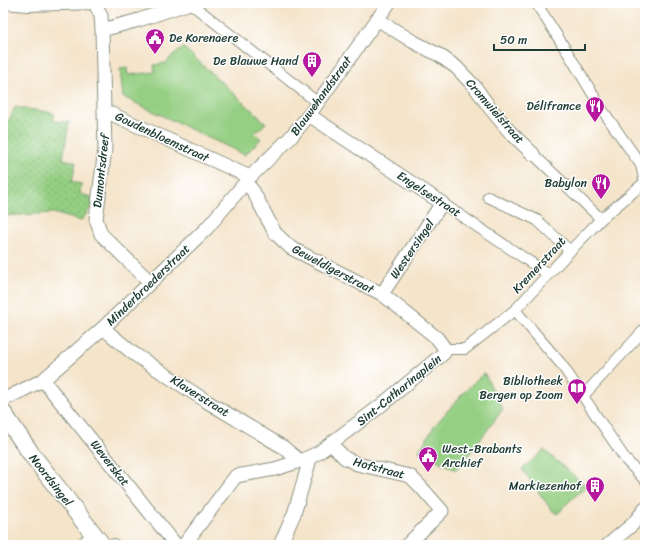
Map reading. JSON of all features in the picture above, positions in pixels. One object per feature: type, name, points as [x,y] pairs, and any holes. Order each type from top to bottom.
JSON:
[{"type":"street","points":[[3,4],[28,6],[95,3]]},
{"type":"street","name":"Goudenbloemstraat","points":[[95,3],[101,16],[104,111],[248,180]]},
{"type":"street","points":[[102,30],[139,20],[190,3],[317,102]]},
{"type":"street","name":"Blauwehandstraat","points":[[248,180],[290,138],[309,115],[389,3]]},
{"type":"street","points":[[536,3],[603,111],[643,164],[645,182]]},
{"type":"street","name":"Cromwielstraat","points":[[378,19],[456,67],[475,87],[510,132],[601,219]]},
{"type":"street","name":"Dumontsdreef","points":[[104,111],[105,149],[96,219],[101,234],[150,282]]},
{"type":"street","name":"Engelsestraat","points":[[309,115],[548,274]]},
{"type":"street","name":"Minderbroederstraat","points":[[43,380],[103,328],[207,228],[248,180]]},
{"type":"street","name":"Geweldigerstraat","points":[[248,180],[275,234],[291,248],[382,294]]},
{"type":"street","name":"Kremerstraat","points":[[445,349],[465,348],[515,310],[601,219],[645,182]]},
{"type":"street","points":[[488,197],[537,220],[570,251]]},
{"type":"street","name":"Westersingel","points":[[382,294],[442,203]]},
{"type":"street","name":"Sint-Catharinaplein","points":[[184,545],[236,476],[275,469],[306,459],[318,453],[407,384],[444,353],[445,349],[437,338],[382,294]]},
{"type":"street","points":[[515,310],[562,365],[626,460],[645,480]]},
{"type":"street","name":"Klaverstraat","points":[[103,328],[134,354],[206,401],[306,459]]},
{"type":"street","points":[[583,396],[645,329]]},
{"type":"street","points":[[3,400],[43,380]]},
{"type":"street","name":"Weverskat","points":[[43,380],[176,545]]},
{"type":"street","name":"Noordsingel","points":[[3,413],[98,544]]},
{"type":"street","name":"Noordsingel","points":[[3,431],[18,453],[98,544]]},
{"type":"street","name":"Hofstraat","points":[[330,444],[345,458],[357,464],[410,476],[442,511],[407,545]]},
{"type":"street","points":[[280,545],[294,514],[306,459]]},
{"type":"street","points":[[608,545],[633,524],[645,509]]},
{"type":"green space","points":[[184,48],[266,123],[255,133],[261,139],[245,155],[123,97],[120,69],[127,68],[128,75],[155,72],[154,65],[166,63],[174,54]]},
{"type":"green space","points":[[15,107],[54,113],[54,121],[69,122],[63,159],[76,162],[72,182],[81,184],[80,194],[92,197],[92,206],[81,221],[53,213],[3,216],[3,122],[8,122]]},
{"type":"green space","points":[[484,373],[503,409],[458,469],[454,469],[419,451],[435,425],[467,389]]},
{"type":"green space","points":[[544,450],[587,487],[557,514],[555,511],[553,512],[522,469]]},
{"type":"place","name":"De Korenaere","points":[[155,55]]},
{"type":"place","name":"De Blauwe Hand","points":[[312,78]]},
{"type":"place","name":"Délifrance","points":[[595,123]]},
{"type":"place","name":"Babylon","points":[[601,200]]},
{"type":"place","name":"Bibliotheek Bergen op Zoom","points":[[577,405]]},
{"type":"place","name":"West-Brabants Archief","points":[[428,473]]},
{"type":"place","name":"Markiezenhof","points":[[595,503]]}]
